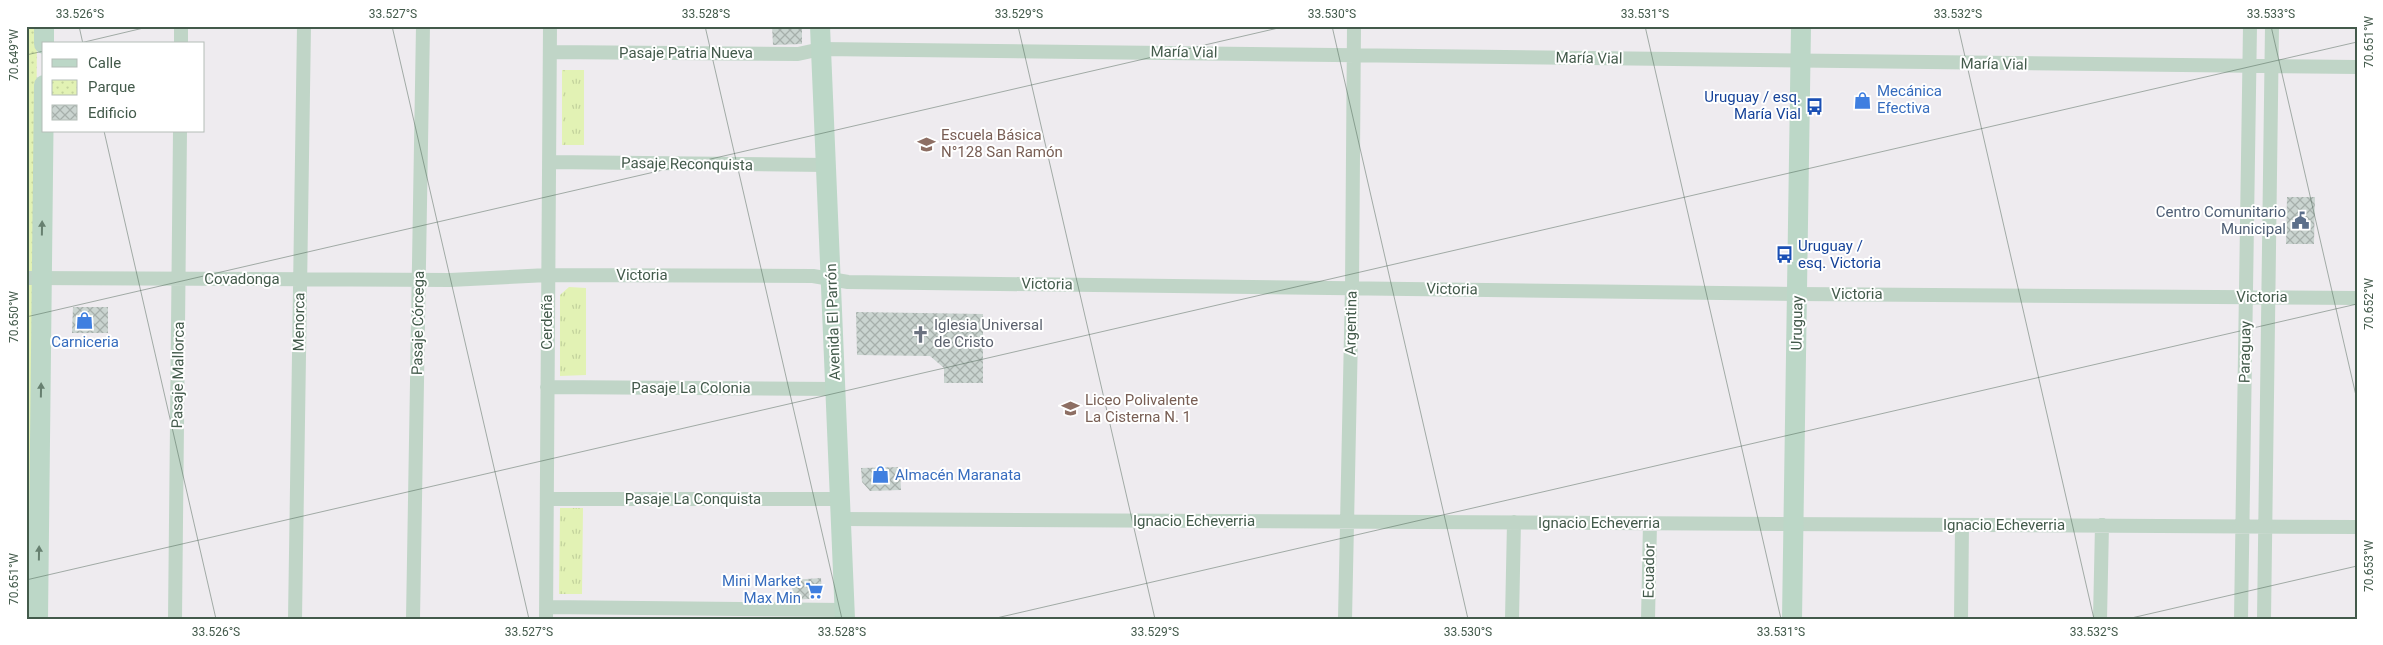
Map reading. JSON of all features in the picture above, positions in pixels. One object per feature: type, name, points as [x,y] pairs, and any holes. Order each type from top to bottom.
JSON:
[{"type":"main road","points":[[44,26],[44,42]]},
{"type":"main road","name":"Avenida El Parrón","points":[[820,26],[845,614]]},
{"type":"main road","name":"Uruguay","points":[[1792,619],[1801,26]]},
{"type":"main road","points":[[38,619],[33,499],[34,278],[42,124]]},
{"type":"street","points":[[181,26],[181,42]]},
{"type":"street","name":"Menorca","points":[[295,619],[304,26]]},
{"type":"street","name":"Pasaje Córcega","points":[[413,619],[423,26]]},
{"type":"street","name":"Cerdeña","points":[[546,613],[550,26]]},
{"type":"street","name":"Argentina","points":[[1345,619],[1352,287],[1354,26]]},
{"type":"street","name":"Paraguay","points":[[2241,619],[2250,26]]},
{"type":"street","name":"Paraguay","points":[[2264,619],[2272,26]]},
{"type":"street","name":"Pasaje Patria Nueva","points":[[550,52],[798,54],[821,48]]},
{"type":"street","name":"María Vial","points":[[821,48],[2357,67]]},
{"type":"street","name":"Pasaje Mallorca","points":[[175,619],[180,132]]},
{"type":"street","name":"Pasaje Reconquista","points":[[549,162],[826,165]]},
{"type":"street","name":"Covadonga","points":[[34,278],[482,280],[548,275]]},
{"type":"street","name":"Victoria","points":[[548,275],[812,276],[848,282],[1797,294],[2357,298]]},
{"type":"street","name":"Pasaje La Colonia","points":[[547,387],[836,388]]},
{"type":"street","name":"Pasaje La Conquista","points":[[547,499],[841,509]]},
{"type":"street","name":"Ignacio Echeverria","points":[[841,509],[1347,522],[2357,527]]},
{"type":"street","points":[[1512,619],[1514,522]]},
{"type":"street","name":"Ecuador","points":[[1648,619],[1650,523]]},
{"type":"street","points":[[1961,619],[1962,524]]},
{"type":"street","points":[[2100,619],[2102,525]]},
{"type":"street","points":[[546,613],[845,614]]},
{"type":"green space","points":[[26,26],[37,26],[33,619],[26,619]]},
{"type":"green space","points":[[562,70],[584,70],[584,145],[562,145]]},
{"type":"green space","points":[[569,287],[586,288],[586,375],[560,376],[560,295]]},
{"type":"green space","points":[[560,508],[583,508],[582,594],[559,594]]},
{"type":"building","points":[[772,26],[802,26],[802,44],[773,45]]},
{"type":"building","name":"Centro Comunitario Municipal","points":[[2287,197],[2315,197],[2314,244],[2286,244]]},
{"type":"building","points":[[73,307],[108,307],[108,333],[72,333]]},
{"type":"building","name":"Iglesia Universal de Cristo","points":[[856,312],[983,314],[983,383],[944,383],[944,368],[930,356],[857,355]]},
{"type":"building","name":"Almacén Maranata","points":[[900,467],[901,490],[870,491],[862,482],[861,468]]},
{"type":"building","points":[[821,578],[822,598],[793,600],[792,580]]},
{"type":"place","name":"Mecánica Efectiva","points":[[1863,100]]},
{"type":"place","name":"Uruguay / esq. María Vial","points":[[1815,106]]},
{"type":"place","name":"Escuela Básica N°128 San Ramón","points":[[927,144]]},
{"type":"place","name":"Centro Comunitario Municipal","points":[[2300,221]]},
{"type":"place","name":"Uruguay / esq. Victoria","points":[[1784,255]]},
{"type":"place","name":"Carniceria","points":[[85,321]]},
{"type":"place","name":"Iglesia Universal de Cristo","points":[[920,334]]},
{"type":"place","name":"Liceo Polivalente La Cisterna N. 1","points":[[1071,409]]},
{"type":"place","name":"Almacén Maranata","points":[[881,475]]},
{"type":"place","name":"Mini Market Max Min","points":[[815,590]]}]
